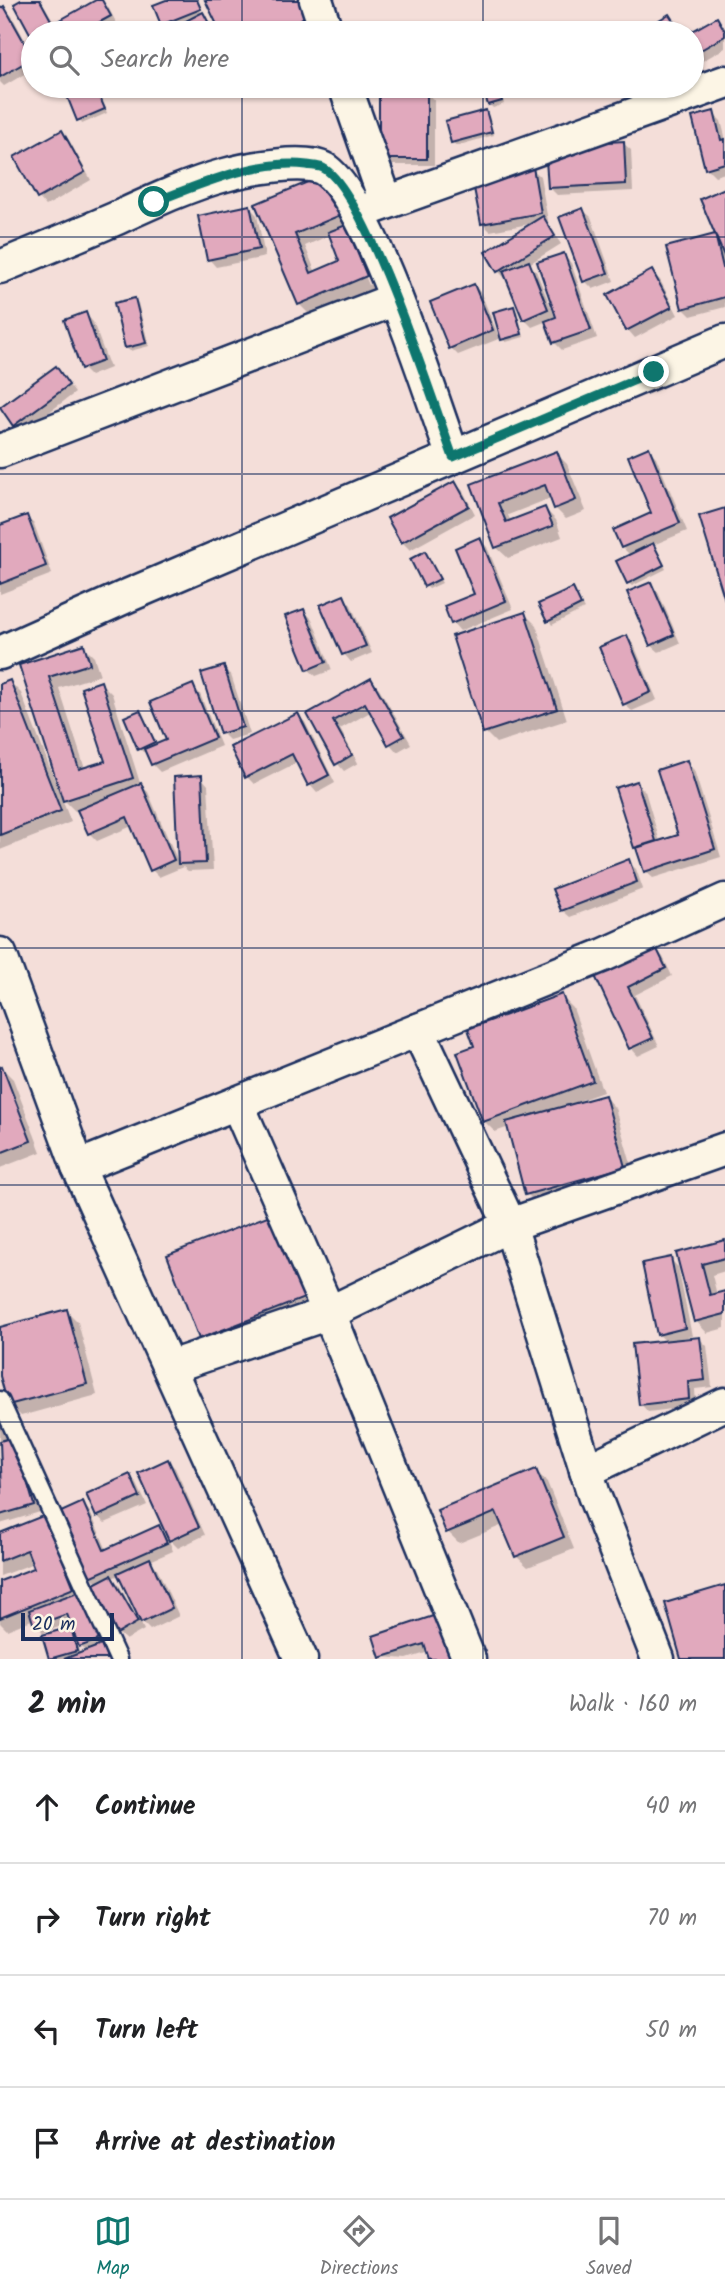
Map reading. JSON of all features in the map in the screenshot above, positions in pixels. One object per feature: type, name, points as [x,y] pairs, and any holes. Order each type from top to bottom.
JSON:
[{"type":"street","points":[[316,0],[323,21]]},
{"type":"street","points":[[704,89],[725,82]]},
{"type":"street","points":[[348,98],[396,299],[453,457]]},
{"type":"street","points":[[372,207],[680,98]]},
{"type":"street","points":[[0,267],[154,202],[226,175],[292,163],[323,168],[345,189],[372,207]]},
{"type":"street","points":[[0,451],[396,299]]},
{"type":"street","points":[[0,653],[725,341]]},
{"type":"street","points":[[78,1167],[604,955],[724,903]]},
{"type":"street","points":[[0,954],[78,1167],[301,1659]]},
{"type":"street","points":[[418,1030],[510,1225],[586,1471],[658,1659]]},
{"type":"street","points":[[237,1103],[329,1313],[468,1659]]},
{"type":"street","points":[[170,1367],[329,1313],[510,1225],[725,1149]]},
{"type":"street","points":[[586,1471],[725,1404]]},
{"type":"lane","points":[[0,1400],[118,1659]]},
{"type":"building","points":[[21,0],[40,0],[51,21],[23,21],[14,4]]},
{"type":"building","points":[[96,0],[102,0],[111,16],[102,21],[58,21]]},
{"type":"building","points":[[166,0],[197,0],[201,9],[171,21],[159,21],[153,5]]},
{"type":"building","points":[[205,0],[299,0],[307,16],[297,21],[215,21]]},
{"type":"building","points":[[4,6],[21,36],[21,65],[0,77],[0,9]]},
{"type":"building","points":[[203,12],[208,21],[186,21]]},
{"type":"building","points":[[669,14],[673,21],[657,21]]},
{"type":"building","points":[[717,17],[725,36],[704,48],[704,24]]},
{"type":"building","points":[[68,98],[100,98],[105,109],[77,121]]},
{"type":"building","points":[[379,98],[427,98],[427,159],[379,159]]},
{"type":"building","points":[[486,98],[501,98],[502,101],[488,105]]},
{"type":"building","points":[[486,110],[492,132],[451,143],[445,121]]},
{"type":"building","points":[[714,111],[721,140],[725,139],[725,163],[705,169],[692,117]]},
{"type":"building","points":[[62,130],[85,172],[37,199],[14,157]]},
{"type":"building","points":[[624,141],[626,184],[548,188],[545,146]]},
{"type":"building","points":[[533,167],[541,213],[481,224],[472,178]]},
{"type":"building","points":[[327,174],[343,214],[295,234],[311,273],[339,261],[328,232],[346,225],[367,276],[298,305],[255,204]]},
{"type":"building","points":[[725,188],[725,258],[700,199]]},
{"type":"building","points":[[250,205],[259,249],[207,260],[198,216]]},
{"type":"building","points":[[583,208],[608,273],[583,282],[559,217]]},
{"type":"building","points":[[543,216],[555,236],[497,272],[485,252]]},
{"type":"building","points":[[715,234],[725,276],[725,297],[682,309],[666,247]]},
{"type":"building","points":[[564,253],[591,330],[553,343],[545,321],[556,317],[537,262]]},
{"type":"building","points":[[529,261],[548,309],[523,320],[503,271]]},
{"type":"building","points":[[652,270],[672,307],[626,331],[607,295]]},
{"type":"building","points":[[474,284],[493,330],[449,349],[430,302]]},
{"type":"building","points":[[135,298],[146,343],[125,348],[114,303]]},
{"type":"building","points":[[514,306],[522,334],[501,340],[493,312]]},
{"type":"building","points":[[86,312],[103,361],[81,369],[64,320]]},
{"type":"building","points":[[56,366],[69,385],[13,426],[0,407]]},
{"type":"building","points":[[649,447],[680,523],[621,548],[613,530],[651,513],[628,456]]},
{"type":"building","points":[[557,451],[576,500],[554,509],[545,485],[498,503],[506,522],[545,507],[553,526],[495,548],[471,484]]},
{"type":"building","points":[[455,481],[469,506],[401,543],[387,518]]},
{"type":"building","points":[[725,508],[725,600],[699,516]]},
{"type":"building","points":[[27,515],[46,566],[0,584],[0,525]]},
{"type":"building","points":[[480,537],[506,601],[451,624],[444,606],[474,594],[455,548]]},
{"type":"building","points":[[653,543],[664,565],[627,584],[616,561]]},
{"type":"building","points":[[425,551],[440,579],[424,587],[410,559]]},
{"type":"building","points":[[651,582],[674,635],[650,646],[627,592]]},
{"type":"building","points":[[573,588],[581,605],[547,622],[538,604]]},
{"type":"building","points":[[344,595],[366,646],[342,655],[320,605]]},
{"type":"building","points":[[304,609],[326,662],[307,670],[285,616]]},
{"type":"building","points":[[525,612],[557,709],[483,733],[452,636]]},
{"type":"building","points":[[627,635],[651,692],[623,705],[599,647]]},
{"type":"building","points":[[84,644],[90,664],[49,677],[79,769],[105,761],[81,688],[101,681],[133,778],[63,801],[19,665]]},
{"type":"building","points":[[224,666],[243,727],[220,734],[201,673]]},
{"type":"building","points":[[371,678],[404,736],[388,745],[365,703],[333,721],[352,755],[335,765],[307,714]]},
{"type":"building","points":[[10,680],[61,811],[0,835],[0,684]]},
{"type":"building","points":[[193,684],[215,738],[151,765],[144,749],[166,740],[150,702]]},
{"type":"building","points":[[140,710],[155,742],[138,750],[124,717]]},
{"type":"building","points":[[298,713],[329,775],[308,786],[292,754],[245,778],[230,747]]},
{"type":"building","points":[[687,760],[715,849],[644,872],[636,848],[678,835],[657,770]]},
{"type":"building","points":[[202,775],[206,863],[178,864],[174,777]]},
{"type":"building","points":[[637,781],[656,841],[634,848],[615,788]]},
{"type":"building","points":[[141,783],[174,860],[150,871],[127,817],[88,834],[77,810]]},
{"type":"building","points":[[629,859],[637,882],[561,911],[552,889]]},
{"type":"building","points":[[656,947],[666,968],[628,987],[653,1038],[629,1049],[595,976]]},
{"type":"building","points":[[562,994],[593,1081],[483,1122],[457,1052],[474,1046],[468,1029]]},
{"type":"building","points":[[2,1066],[31,1141],[0,1153],[0,1067]]},
{"type":"building","points":[[605,1095],[625,1167],[525,1195],[506,1122]]},
{"type":"building","points":[[275,1213],[307,1297],[199,1339],[167,1255]]},
{"type":"building","points":[[725,1240],[725,1258],[702,1264],[710,1295],[725,1291],[725,1314],[694,1322],[676,1253]]},
{"type":"building","points":[[671,1257],[685,1328],[657,1335],[642,1263]]},
{"type":"building","points":[[67,1309],[87,1384],[8,1405],[0,1376],[0,1327]]},
{"type":"building","points":[[700,1337],[705,1380],[688,1382],[689,1399],[639,1405],[632,1344]]},
{"type":"building","points":[[14,1437],[34,1505],[0,1515],[0,1441]]},
{"type":"building","points":[[168,1459],[199,1527],[169,1541],[138,1473]]},
{"type":"building","points":[[536,1469],[564,1537],[515,1557],[496,1512],[446,1533],[437,1510]]},
{"type":"building","points":[[130,1474],[140,1497],[96,1517],[86,1494]]},
{"type":"building","points":[[83,1502],[104,1550],[159,1525],[167,1543],[90,1577],[61,1512]]},
{"type":"building","points":[[45,1515],[74,1588],[0,1618],[0,1581],[34,1568],[27,1550],[0,1561],[0,1533]]},
{"type":"building","points":[[150,1558],[172,1608],[141,1623],[117,1573]]},
{"type":"building","points":[[111,1575],[138,1622],[117,1634],[90,1586]]},
{"type":"building","points":[[725,1585],[725,1659],[681,1659],[665,1603]]},
{"type":"building","points":[[83,1590],[101,1639],[79,1647],[67,1614],[34,1626],[29,1610]]},
{"type":"building","points":[[439,1614],[454,1659],[429,1659],[424,1644],[380,1658],[373,1636]]},
{"type":"building","points":[[71,1627],[77,1651],[49,1659],[42,1635]]},
{"type":"building","points":[[101,1645],[107,1659],[64,1659]]},
{"type":"route","points":[[154,202],[226,175],[292,163],[323,168],[345,189],[373,246],[396,299],[453,457],[654,372]]}]
